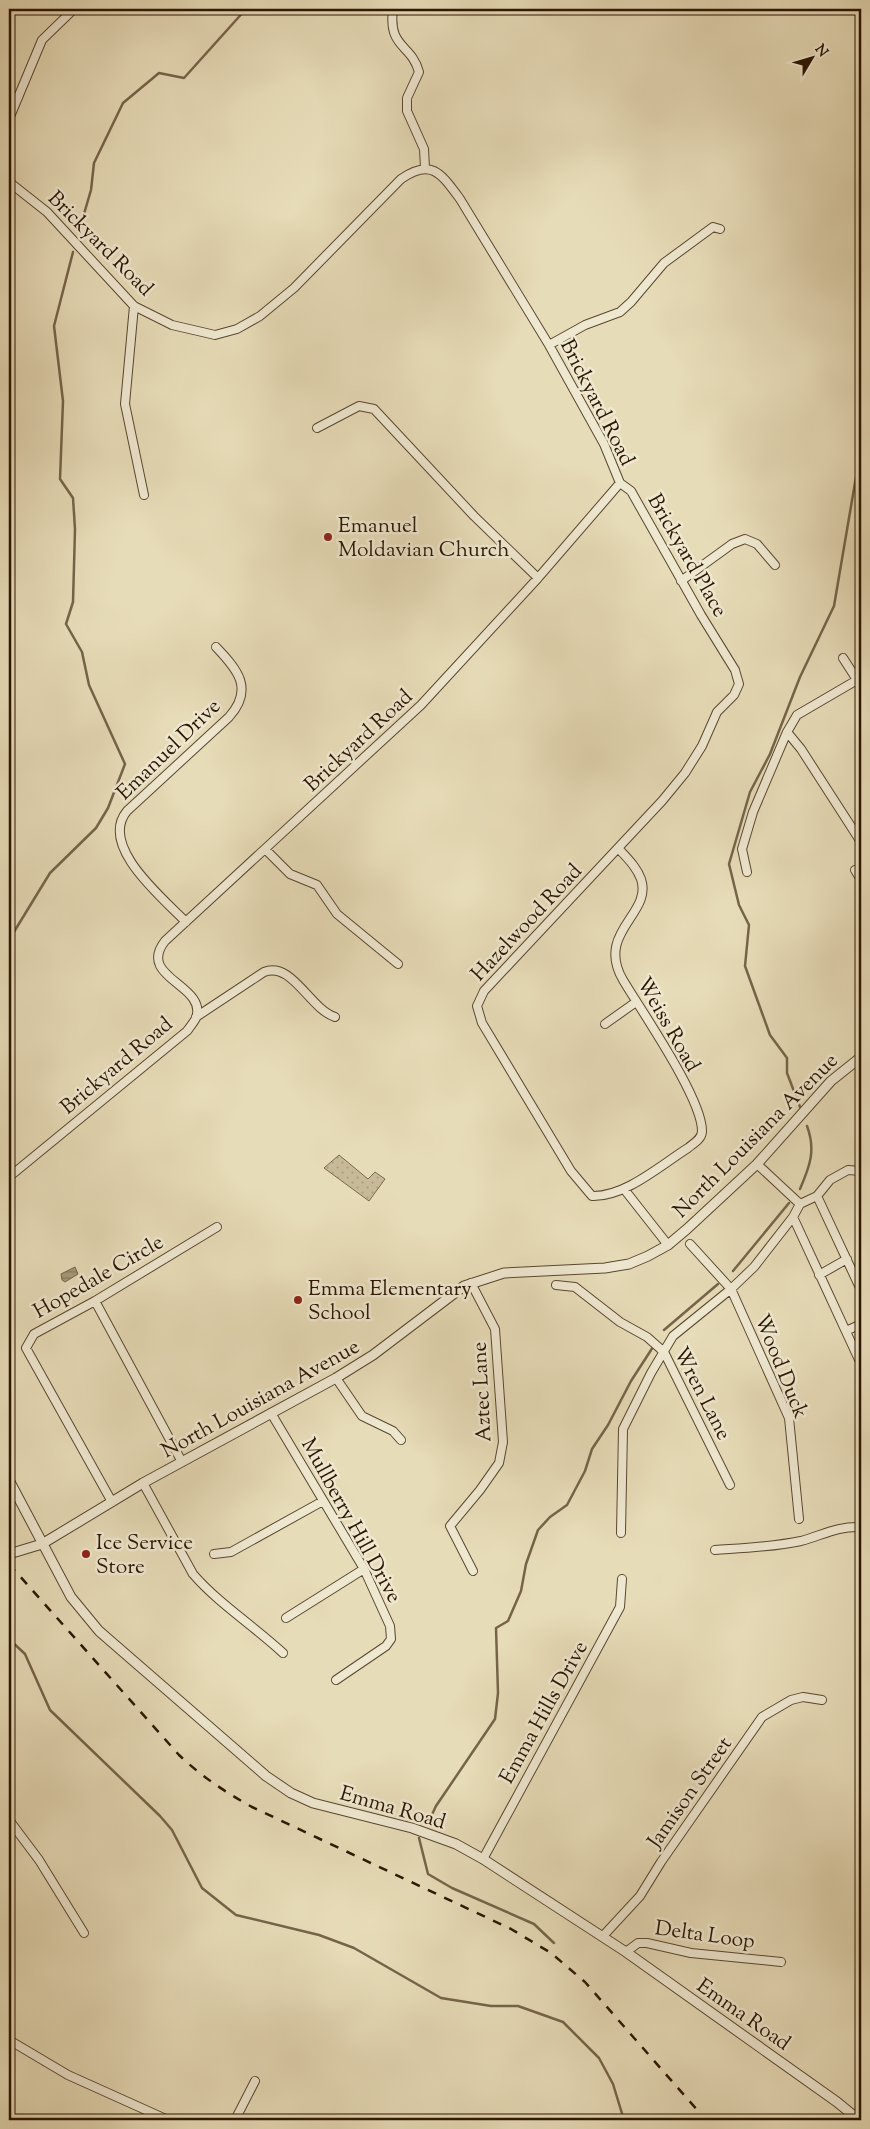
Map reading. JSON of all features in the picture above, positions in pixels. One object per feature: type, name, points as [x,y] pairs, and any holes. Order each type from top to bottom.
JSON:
[{"type":"street","points":[[9,119],[42,40],[74,9]]},
{"type":"street","points":[[393,9],[394,37],[417,62],[419,72],[407,98],[407,111],[424,150],[425,168]]},
{"type":"street","name":"Brickyard Road","points":[[9,182],[47,212],[134,306],[172,325],[215,335],[237,329],[260,316],[294,288],[400,179],[412,171],[425,168],[437,173],[447,181],[460,199],[550,345],[604,444],[620,483],[538,578],[421,705],[266,850],[165,941],[158,955],[163,972],[193,998],[197,1006],[196,1017],[187,1031],[9,1177]]},
{"type":"street","points":[[550,345],[585,326],[620,312],[631,302],[664,263],[677,252],[714,227],[720,229]]},
{"type":"street","points":[[134,306],[125,404],[144,495]]},
{"type":"street","points":[[317,428],[359,406],[374,409],[474,516],[538,578]]},
{"type":"street","name":"Brickyard Place","points":[[620,483],[631,491],[721,648]]},
{"type":"street","points":[[681,581],[732,544],[745,539],[757,544],[775,565]]},
{"type":"street","name":"Emanuel Drive","points":[[186,922],[131,864],[122,840],[120,824],[127,811],[238,706],[242,692],[239,678],[232,665],[216,647]]},
{"type":"street","name":"Hazelwood Road","points":[[624,1189],[606,1196],[592,1196],[571,1172],[482,1022],[477,1006],[484,992],[685,773],[702,746],[717,712],[734,695],[739,684],[735,670],[721,648]]},
{"type":"street","points":[[747,872],[742,849],[753,812],[787,732],[797,715],[859,683],[842,658]]},
{"type":"street","points":[[787,732],[802,749],[861,842]]},
{"type":"street","name":"Weiss Road","points":[[618,848],[636,868],[642,881],[641,900],[615,944],[616,968],[681,1076],[699,1115],[702,1132],[698,1140],[688,1148],[624,1189]]},
{"type":"street","points":[[266,850],[290,874],[317,885],[338,914],[398,964]]},
{"type":"street","points":[[855,870],[861,880]]},
{"type":"street","points":[[196,1017],[264,972],[271,970],[286,974],[320,1008],[334,1017]]},
{"type":"street","points":[[604,1024],[636,1002]]},
{"type":"street","name":"North Louisiana Avenue","points":[[9,1554],[42,1544],[143,1483],[336,1378],[373,1355],[445,1298],[471,1283],[504,1273],[605,1268],[629,1264],[668,1245],[757,1164],[831,1081],[861,1057]]},
{"type":"street","points":[[757,1164],[800,1204]]},
{"type":"street","points":[[621,1533],[623,1429],[673,1336],[731,1289],[754,1267],[793,1217],[800,1204],[816,1196],[830,1180],[848,1170],[861,1171]]},
{"type":"street","points":[[624,1189],[668,1245]]},
{"type":"street","points":[[816,1196],[861,1290]]},
{"type":"street","points":[[793,1217],[861,1364]]},
{"type":"street","name":"Hopedale Circle","points":[[112,1502],[26,1348],[34,1334],[95,1301],[217,1227]]},
{"type":"street","name":"Wood Duck","points":[[690,1244],[731,1289],[789,1418],[799,1519]]},
{"type":"street","points":[[820,1275],[847,1259]]},
{"type":"street","name":"Aztec Lane","points":[[471,1283],[495,1329],[503,1442],[499,1463],[480,1490],[450,1526],[473,1571]]},
{"type":"street","name":"Wren Lane","points":[[556,1284],[575,1287],[620,1322],[647,1337],[664,1352],[730,1485]]},
{"type":"street","points":[[95,1301],[182,1462]]},
{"type":"street","points":[[846,1331],[861,1324]]},
{"type":"street","points":[[336,1378],[362,1416],[393,1431],[401,1440]]},
{"type":"street","name":"Mullberry Hill Drive","points":[[271,1413],[364,1569],[390,1626],[391,1639],[386,1646],[336,1680]]},
{"type":"street","name":"Emma Road","points":[[9,1480],[71,1597],[103,1635],[266,1776],[313,1803],[412,1828],[456,1844],[482,1859],[603,1936],[838,2102],[859,2120]]},
{"type":"street","points":[[143,1483],[192,1574],[203,1586],[256,1628],[283,1653]]},
{"type":"street","points":[[214,1554],[232,1552],[323,1501]]},
{"type":"street","points":[[715,1550],[763,1547],[801,1541],[844,1526],[861,1527]]},
{"type":"street","points":[[286,1618],[364,1569]]},
{"type":"street","name":"Emma Hills Drive","points":[[482,1859],[620,1607],[622,1579]]},
{"type":"street","name":"Jamison Street","points":[[603,1936],[640,1896],[661,1862],[762,1717],[791,1700],[803,1697],[822,1700]]},
{"type":"street","points":[[9,1820],[39,1860],[84,1933]]},
{"type":"street","name":"Delta Loop","points":[[626,1952],[638,1943],[647,1943],[691,1953],[781,1962]]},
{"type":"street","points":[[9,2040],[68,2075],[168,2120]]},
{"type":"street","points":[[235,2120],[255,2081]]},
{"type":"shaded area","points":[[339,1155],[368,1179],[375,1172],[385,1179],[369,1201],[324,1168]]},
{"type":"shaded area","points":[[75,1267],[78,1274],[65,1282],[62,1280],[61,1274]]},
{"type":"waterway","points":[[79,231],[91,190],[94,163],[123,103],[159,73],[184,78],[246,9]]},
{"type":"waterway","points":[[9,940],[50,873],[96,828],[108,808],[125,764],[89,685],[82,652],[66,624],[73,602],[75,529],[73,498],[60,479],[63,401],[54,326],[73,252]]},
{"type":"waterway","points":[[800,1107],[787,1073],[787,1058],[770,1035],[745,966],[749,925],[739,905],[729,864],[750,792],[770,754],[800,677],[834,606],[856,477],[861,465]]},
{"type":"waterway","points":[[800,1189],[811,1158],[811,1143],[807,1126]]},
{"type":"waterway","points":[[733,1271],[789,1203]]},
{"type":"waterway","points":[[664,1330],[718,1284]]},
{"type":"waterway","points":[[428,1823],[436,1806],[495,1719],[498,1693],[496,1628],[508,1621],[521,1591],[526,1564],[538,1530],[550,1517],[567,1505],[585,1471],[592,1449],[653,1347]]},
{"type":"waterway","points":[[9,1639],[25,1654],[50,1710],[160,1816],[172,1830],[202,1888],[236,1915],[319,1935],[354,1948],[441,1998],[491,2006],[518,2006],[563,2022],[599,2058],[613,2084],[624,2120]]},
{"type":"waterway","points":[[419,1838],[428,1874],[452,1888],[534,1924],[554,1943]]},
{"type":"railway","points":[[9,1564],[179,1755],[196,1770],[252,1807],[511,1929],[551,1953],[585,1982],[706,2120]]},
{"type":"place","name":"Emanuel Moldavian Church","points":[[328,537]]},
{"type":"place","name":"Emma Elementary School","points":[[298,1300]]},
{"type":"place","name":"Ice Service Store","points":[[86,1554]]}]
